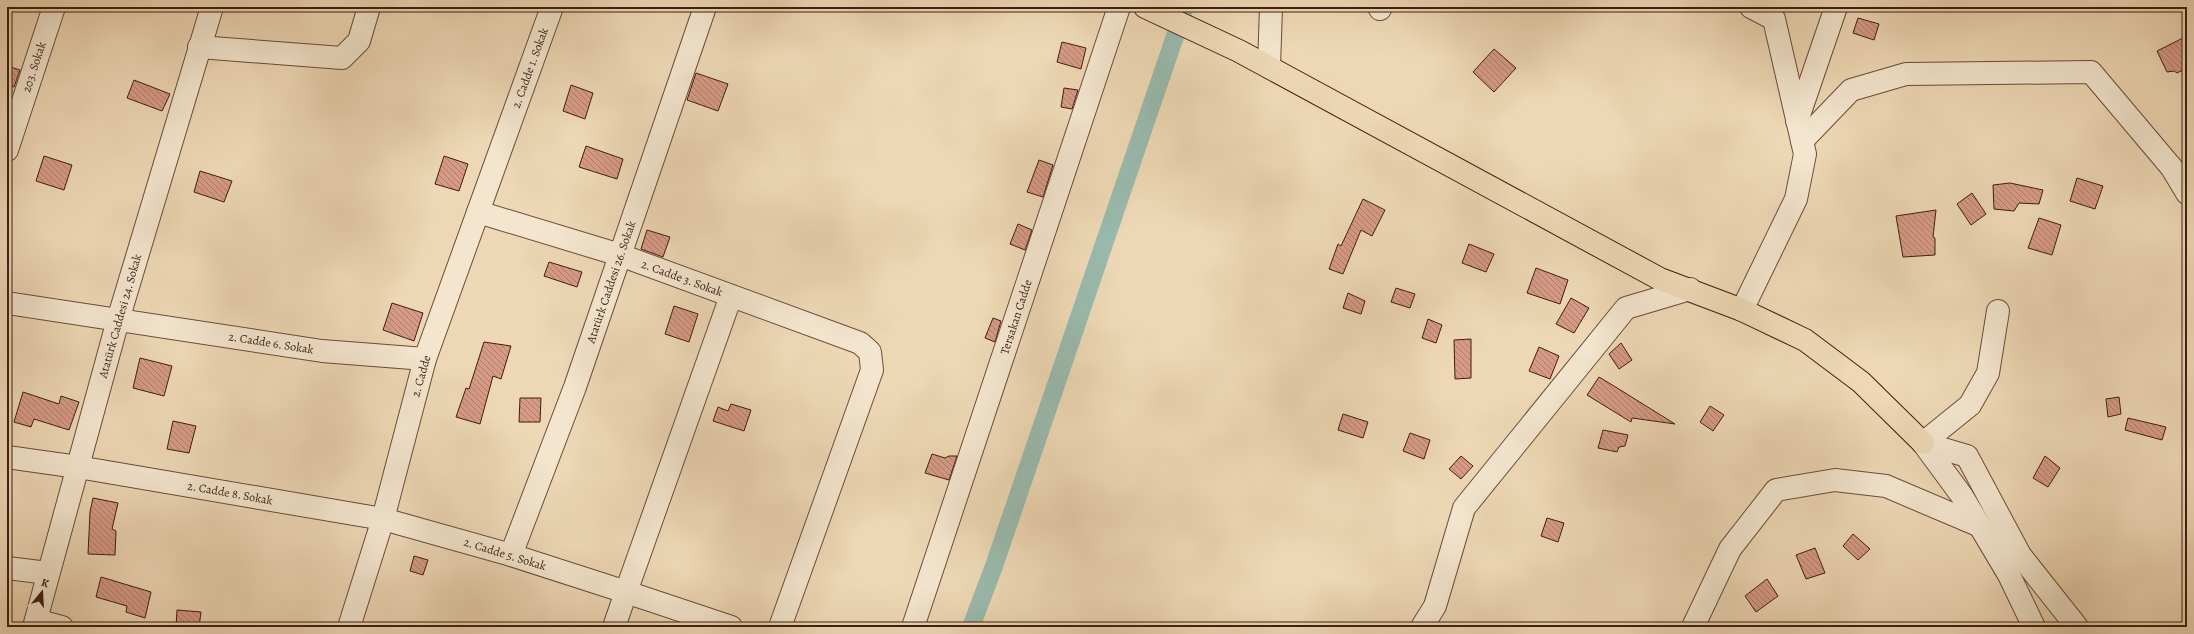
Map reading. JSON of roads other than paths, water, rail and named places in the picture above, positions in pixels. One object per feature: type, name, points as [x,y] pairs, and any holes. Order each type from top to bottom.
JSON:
[{"type":"main road","points":[[1145,7],[1239,51],[1660,279],[1690,289],[1742,310],[1805,340],[1855,377],[1923,443]]},
{"type":"street","name":"203. Sokak","points":[[7,150],[54,7]]},
{"type":"street","name":"Atatürk Caddesi 24. Sokak","points":[[35,623],[118,320],[199,46],[212,7]]},
{"type":"street","points":[[199,46],[342,58],[358,41],[369,7]]},
{"type":"street","name":"2. Cadde 1. Sokak","points":[[508,130],[552,7]]},
{"type":"street","name":"Atatürk Caddesi 26. Sokak","points":[[511,555],[575,387],[705,7]]},
{"type":"street","name":"Tersakan Cadde","points":[[912,627],[1119,7]]},
{"type":"street","points":[[1269,67],[1271,7]]},
{"type":"street","points":[[1742,310],[1796,199],[1805,154],[1774,19],[1751,7]]},
{"type":"street","points":[[1800,131],[1836,7]]},
{"type":"street","points":[[1800,131],[1851,90],[1906,74],[2091,72],[2172,168],[2187,193]]},
{"type":"street","name":"2. Cadde","points":[[349,627],[383,519],[425,359],[508,130]]},
{"type":"street","name":"2. Cadde 3. Sokak","points":[[478,212],[620,255],[860,343],[870,352],[872,370],[780,627]]},
{"type":"street","points":[[1422,627],[1435,606],[1464,508],[1626,308],[1690,289]]},
{"type":"street","points":[[614,627],[731,296]]},
{"type":"street","name":"2. Cadde 6. Sokak","points":[[7,303],[322,351],[425,359]]},
{"type":"street","points":[[1923,443],[1970,405],[1988,373],[1998,310]]},
{"type":"street","points":[[1923,443],[1962,496],[2009,575],[2034,627]]},
{"type":"street","points":[[1923,443],[1967,456],[2020,555],[2077,627]]},
{"type":"street","name":"2. Cadde 8. Sokak","points":[[7,457],[78,467],[383,519]]},
{"type":"street","points":[[1693,627],[1730,549],[1776,490],[1835,480],[1886,486],[1980,526]]},
{"type":"street","name":"2. Cadde 5. Sokak","points":[[383,519],[511,555],[731,627]]},
{"type":"street","points":[[7,568],[48,573]]},
{"type":"street","points":[[35,623],[62,627]]},
{"type":"waterway","points":[[971,627],[994,566],[1185,7]]}]
